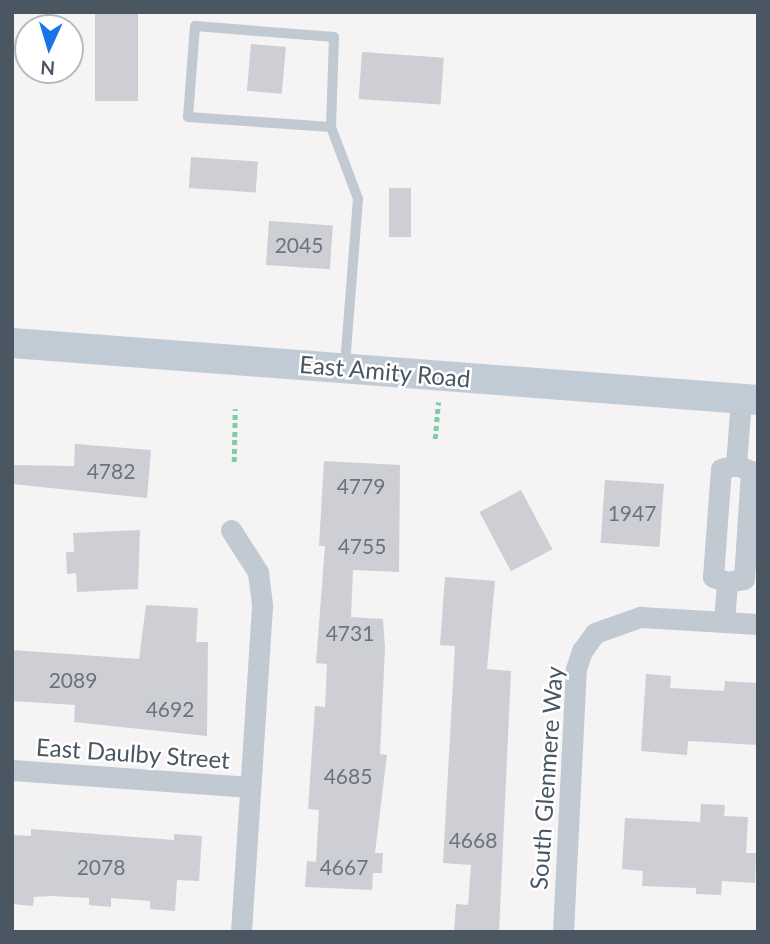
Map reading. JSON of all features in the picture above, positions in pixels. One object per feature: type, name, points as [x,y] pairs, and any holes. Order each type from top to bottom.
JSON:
[{"type":"main road","name":"East Amity Road","points":[[12,343],[345,366],[749,400]]},
{"type":"street","points":[[736,465],[749,400]]},
{"type":"street","points":[[736,465],[751,471],[744,579],[727,582],[713,577],[721,469],[736,465]]},
{"type":"street","points":[[231,530],[258,572],[262,607],[242,932]]},
{"type":"street","points":[[727,582],[724,622],[758,624]]},
{"type":"street","name":"South Glenmere Way","points":[[564,932],[576,669],[595,632],[640,617],[724,622]]},
{"type":"street","name":"East Daulby Street","points":[[12,770],[250,788]]},
{"type":"lane","points":[[331,127],[188,117],[195,26],[334,37],[331,127],[358,199],[345,366]]},
{"type":"path","points":[[435,439],[440,376]]},
{"type":"path","points":[[234,462],[236,409]]},
{"type":"building","points":[[95,12],[138,12],[138,101],[95,101]]},
{"type":"building","points":[[251,44],[286,47],[282,94],[247,91]]},
{"type":"building","points":[[362,52],[444,58],[441,105],[359,99]]},
{"type":"building","points":[[191,157],[258,162],[256,193],[189,188]]},
{"type":"building","points":[[389,188],[411,188],[411,237],[389,237]]},
{"type":"building","points":[[269,221],[333,225],[330,269],[266,265]]},
{"type":"building","points":[[75,444],[151,450],[147,498],[12,484],[12,465],[74,466]]},
{"type":"building","points":[[324,461],[400,465],[399,572],[353,570],[351,617],[383,619],[385,648],[380,754],[387,755],[375,853],[383,853],[382,873],[373,873],[372,890],[305,887],[307,861],[316,862],[319,810],[308,809],[315,706],[325,707],[327,664],[316,663],[325,546],[319,546]]},
{"type":"building","points":[[605,480],[664,484],[659,547],[601,543]]},
{"type":"building","points":[[521,490],[552,549],[511,571],[480,512]]},
{"type":"building","points":[[140,530],[138,589],[77,592],[76,573],[67,574],[66,552],[74,552],[73,533]]},
{"type":"building","points":[[445,577],[495,581],[487,669],[511,671],[499,932],[454,932],[456,904],[468,905],[471,865],[443,863],[455,646],[440,645]]},
{"type":"building","points":[[146,605],[198,608],[196,642],[208,642],[207,736],[74,722],[75,705],[12,701],[12,650],[139,659]]},
{"type":"building","points":[[646,674],[671,676],[670,688],[724,691],[725,681],[758,683],[758,745],[688,741],[687,755],[641,751]]},
{"type":"building","points":[[701,804],[725,805],[724,816],[748,817],[746,853],[756,853],[755,883],[722,881],[721,895],[696,894],[696,888],[642,886],[643,871],[622,869],[625,818],[700,822]]},
{"type":"building","points":[[31,829],[174,840],[174,834],[202,836],[199,881],[177,880],[175,911],[150,909],[150,901],[111,898],[111,907],[89,905],[89,898],[52,896],[34,897],[33,906],[12,904],[12,835],[31,836]]}]
